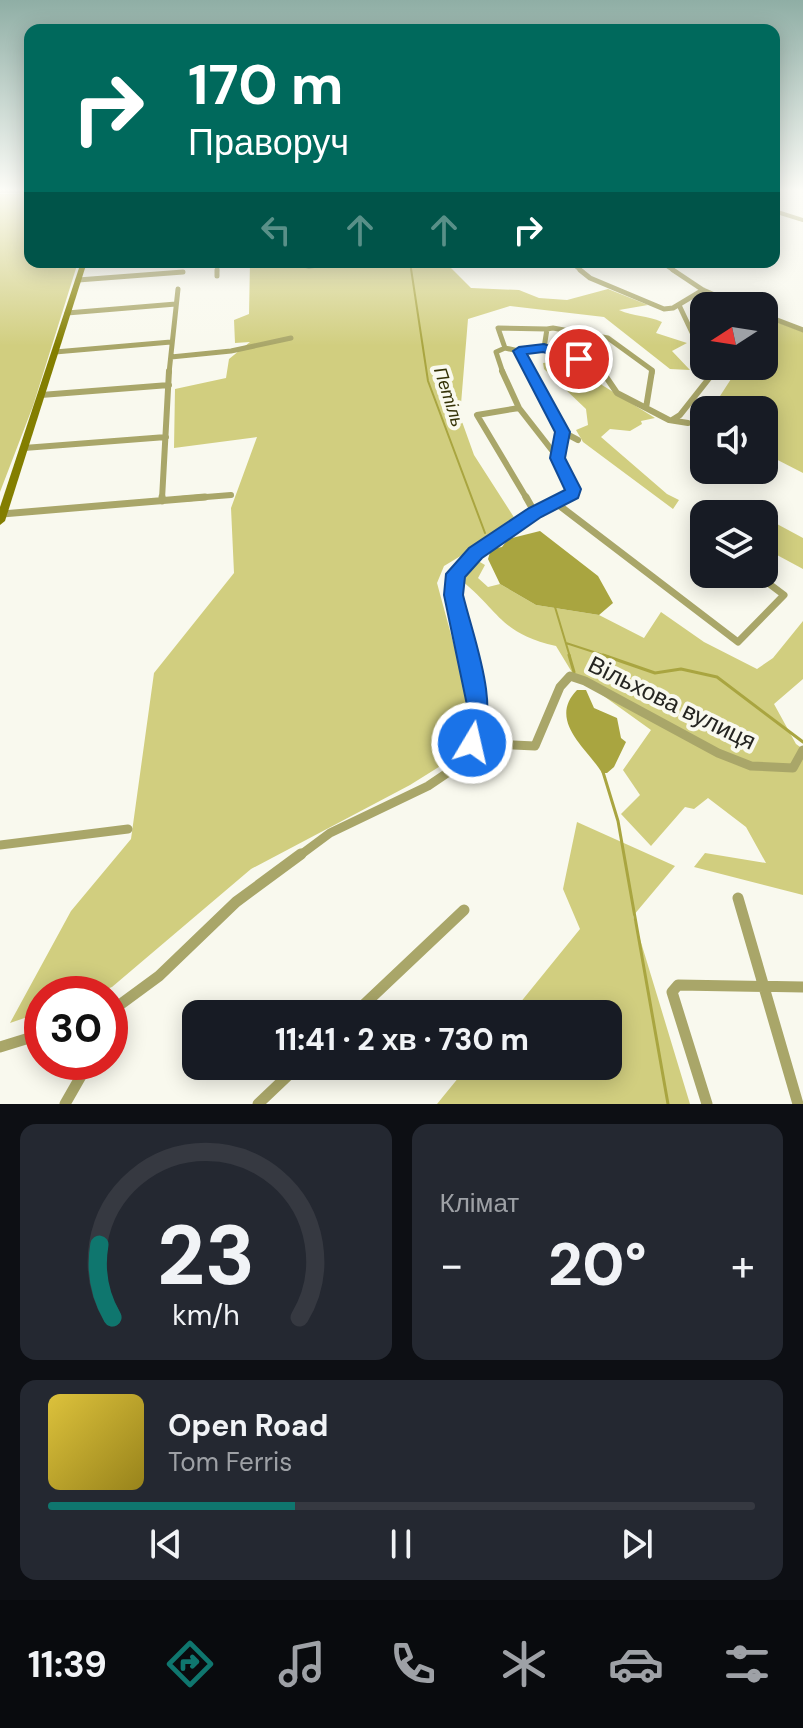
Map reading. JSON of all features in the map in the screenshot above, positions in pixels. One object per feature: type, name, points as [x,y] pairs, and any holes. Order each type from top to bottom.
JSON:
[{"type":"street","points":[[82,268],[1,518],[231,495]]},
{"type":"street","points":[[217,276],[218,268]]},
{"type":"street","points":[[578,268],[590,278],[626,296],[664,309],[679,305],[703,290]]},
{"type":"street","points":[[670,268],[708,292]]},
{"type":"street","points":[[78,280],[183,272]]},
{"type":"street","points":[[162,501],[171,342],[178,289]]},
{"type":"street","points":[[67,313],[176,304]]},
{"type":"street","points":[[679,305],[690,328]]},
{"type":"street","points":[[778,320],[803,330]]},
{"type":"street","points":[[505,348],[498,328],[547,329],[608,338],[649,367],[653,374],[646,408]]},
{"type":"street","points":[[544,348],[547,329]]},
{"type":"street","points":[[171,357],[231,351],[291,338]]},
{"type":"street","points":[[55,352],[171,342]]},
{"type":"street","points":[[128,1000],[159,976],[236,902],[330,833],[428,786],[459,765],[472,743],[478,705],[453,595],[458,570],[476,553],[535,513],[572,493],[573,489],[558,458],[519,408],[496,352],[505,348],[519,351],[544,348],[598,365],[617,393],[669,420],[688,423]]},
{"type":"street","points":[[519,351],[563,432],[578,440]]},
{"type":"street","points":[[669,420],[680,415],[708,380]]},
{"type":"street","points":[[41,395],[169,385]]},
{"type":"street","points":[[519,408],[477,415],[535,513]]},
{"type":"street","points":[[558,458],[563,432]]},
{"type":"street","points":[[24,448],[166,437]]},
{"type":"street","points":[[556,503],[738,642],[784,595],[775,588]]},
{"type":"street","name":"Вільхова вулиця","points":[[472,743],[535,746],[560,687],[570,676],[585,681],[718,753],[751,766],[793,768],[803,750]]},
{"type":"street","points":[[0,845],[128,829]]},
{"type":"street","points":[[738,898],[798,1104]]},
{"type":"street","points":[[369,1000],[464,910]]},
{"type":"street","points":[[707,1104],[672,992],[678,985],[803,987]]},
{"type":"street","points":[[0,1047],[24,1040]]},
{"type":"street","points":[[65,1104],[79,1080]]},
{"type":"street","points":[[258,1104],[283,1080]]},
{"type":"shaded area","points":[[0,243],[24,243],[24,268],[76,268],[33,406],[0,492]]},
{"type":"shaded area","points":[[250,268],[451,268],[471,288],[519,290],[539,298],[567,300],[608,289],[648,305],[619,310],[662,322],[656,333],[687,343],[672,351],[690,370],[670,369],[604,317],[510,306],[468,319],[460,416],[474,455],[517,522],[444,566],[437,583],[468,697],[460,747],[442,765],[410,785],[251,869],[125,976],[36,976],[71,911],[131,839],[154,673],[234,573],[231,508],[257,437],[174,448],[175,389],[226,378],[229,359],[250,342],[235,343],[234,320],[249,314]]},
{"type":"shaded area","points":[[778,322],[803,332],[803,473],[778,460],[778,396],[720,396],[730,380],[778,380]]},
{"type":"shaded area","points":[[572,360],[591,372],[602,385],[655,418],[641,421],[642,424],[630,431],[610,429],[601,437],[667,494],[679,500],[673,509],[583,442],[576,430],[588,425],[586,409],[544,369],[543,363]]},
{"type":"shaded area","points":[[778,525],[803,538],[803,569],[778,556]]},
{"type":"shaded area","points":[[540,531],[598,576],[613,603],[599,615],[536,605],[500,584],[488,559],[491,549],[502,547],[508,539]]},
{"type":"shaded area","points":[[473,558],[485,565],[478,578],[488,587],[500,584],[536,605],[599,615],[644,638],[661,612],[704,642],[757,669],[773,658],[803,621],[803,679],[774,704],[796,744],[803,749],[803,895],[694,867],[705,853],[766,863],[746,827],[708,798],[694,809],[685,807],[651,846],[621,814],[640,795],[623,770],[651,730],[573,674],[556,646],[523,635],[503,621],[462,581]]},
{"type":"shaded area","points":[[577,690],[586,690],[594,708],[617,718],[621,738],[626,742],[614,767],[607,773],[602,773],[568,724],[566,713],[569,701]]},
{"type":"shaded area","points":[[577,822],[675,866],[633,916],[690,1104],[437,1104],[457,1080],[622,1080],[622,1000],[522,1000],[580,929],[563,889]]},
{"type":"shaded area","points":[[24,997],[24,1018],[10,1023]]},
{"type":"waterway","name":"Петіль","points":[[411,268],[428,381],[485,533]]},
{"type":"waterway","name":"Петіль","points":[[555,607],[570,657]]},
{"type":"waterway","name":"Петіль","points":[[566,643],[605,656]]},
{"type":"waterway","name":"Петіль","points":[[569,655],[574,672]]},
{"type":"waterway","name":"Петіль","points":[[605,656],[655,673],[681,669],[717,677],[803,742]]},
{"type":"waterway","points":[[603,772],[618,821],[668,1104]]},
{"type":"route","points":[[472,743],[478,705],[453,595],[456,574],[476,553],[535,513],[572,493],[573,489],[558,458],[563,432],[519,351],[544,348],[579,359]]}]
